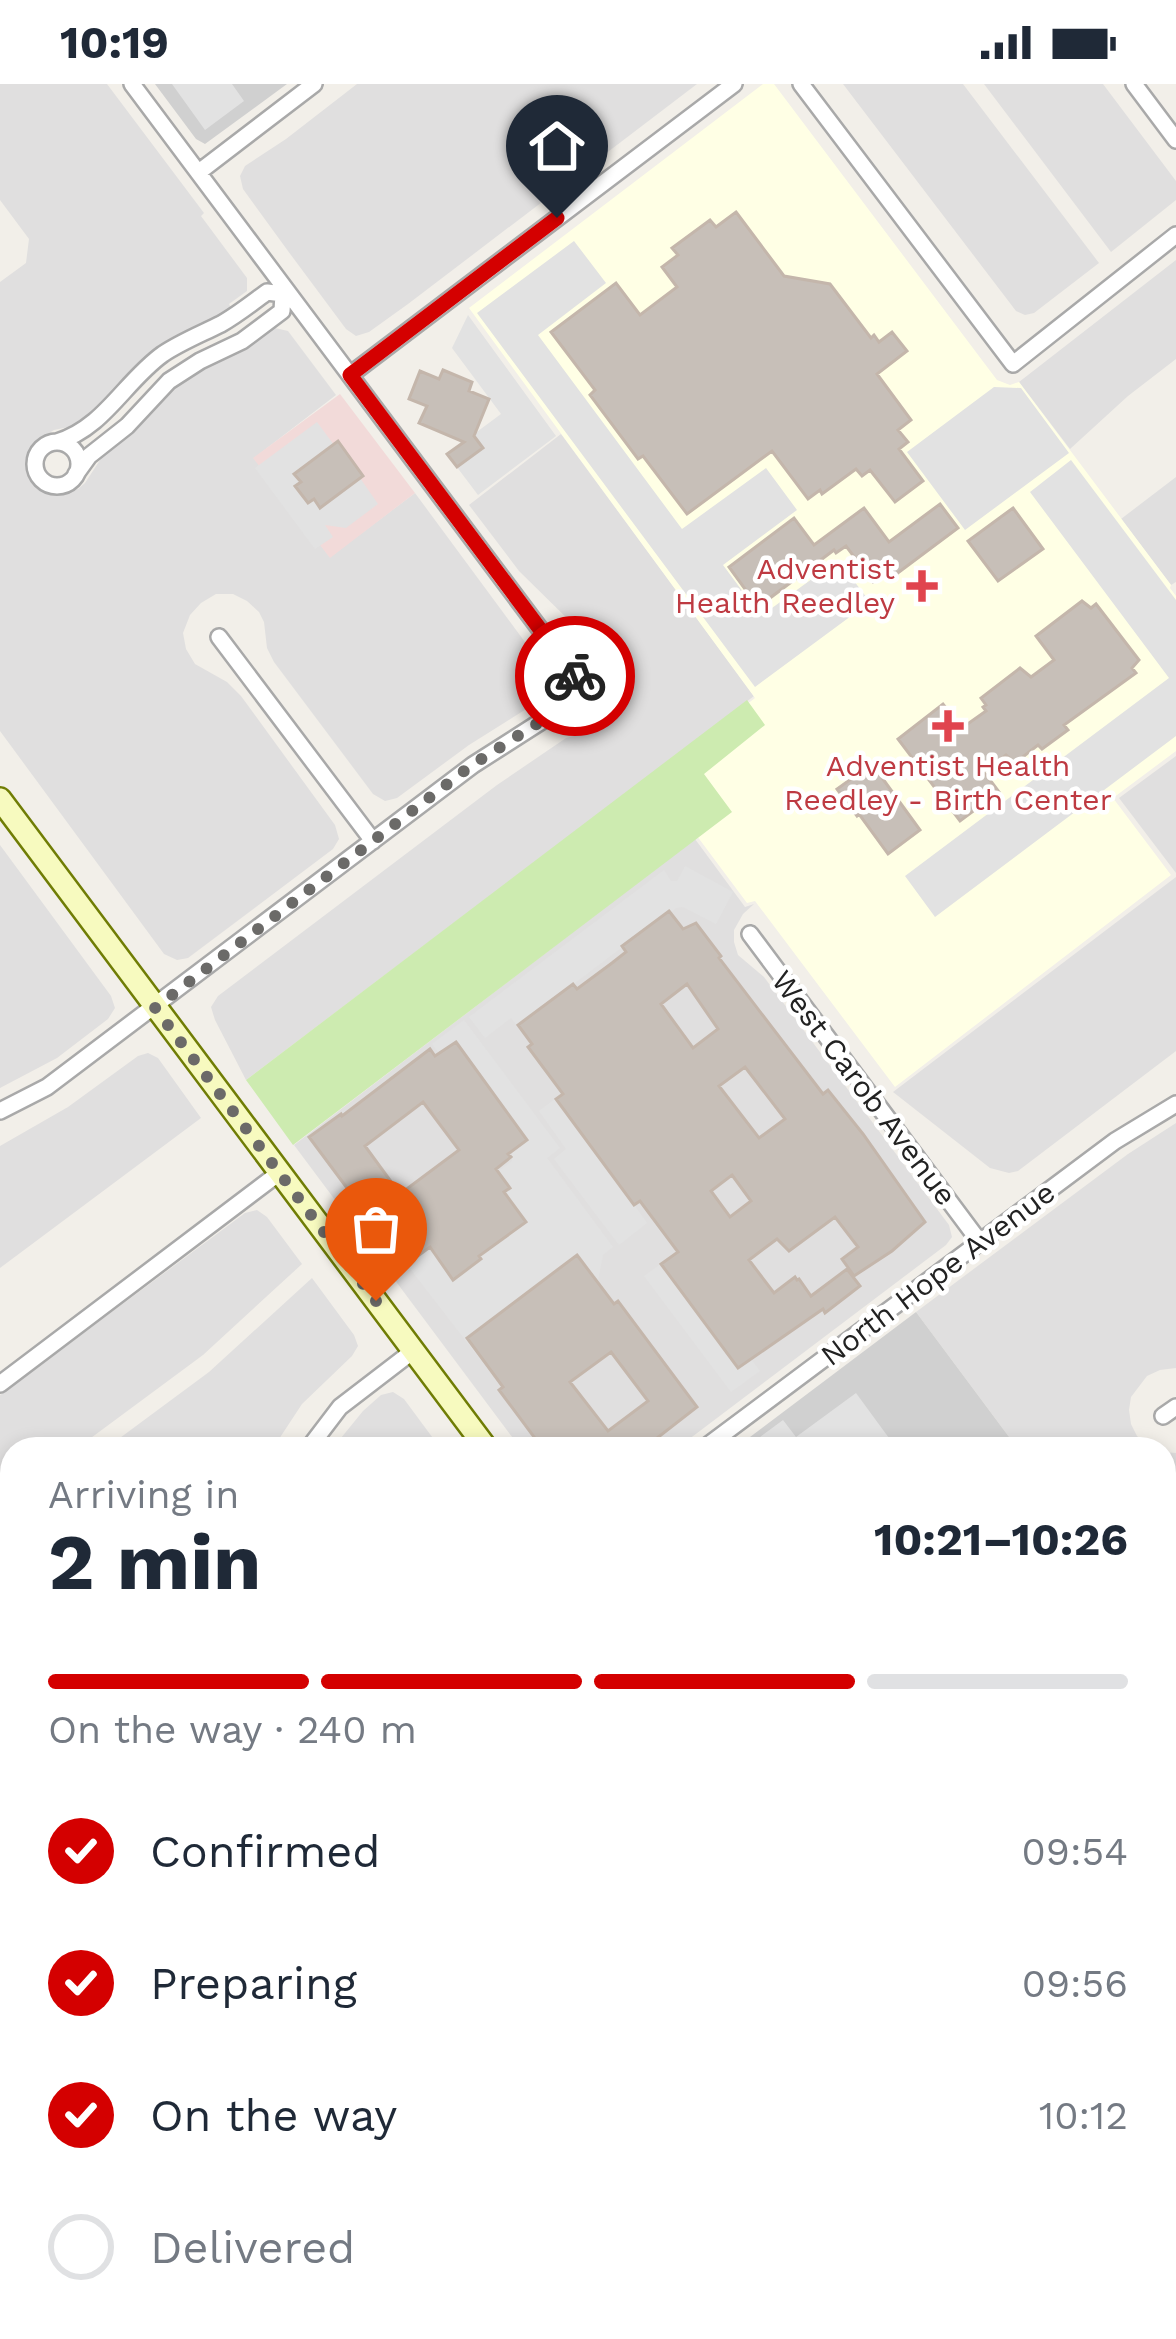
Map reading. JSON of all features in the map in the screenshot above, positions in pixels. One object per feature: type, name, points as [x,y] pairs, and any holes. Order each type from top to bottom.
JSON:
[{"type":"street","points":[[0,1111],[47,1087],[472,765],[587,692],[350,375],[279,292],[133,84]]},
{"type":"street","points":[[199,172],[314,84]]},
{"type":"street","points":[[350,375],[734,84]]},
{"type":"street","points":[[801,84],[1012,364],[1176,235]]},
{"type":"street","points":[[1134,84],[1176,140]]},
{"type":"street","points":[[279,292],[282,311],[242,341],[170,380],[65,484],[50,484],[38,475],[38,453],[94,422],[163,355],[279,292]]},
{"type":"street","points":[[57,442],[75,452],[76,474]]},
{"type":"street","points":[[219,637],[374,841]]},
{"type":"street","points":[[0,799],[478,1437]]},
{"type":"street","name":"West Carob Avenue","points":[[750,934],[979,1241]]},
{"type":"street","name":"North Hope Avenue","points":[[719,1437],[1115,1141],[1176,1104]]},
{"type":"street","points":[[0,1384],[279,1173]]},
{"type":"street","points":[[317,1437],[340,1407],[413,1351]]},
{"type":"shaded area","points":[[0,84],[107,84],[247,278],[247,291],[229,304],[231,308],[160,347],[78,425],[39,439],[29,463],[36,481],[56,493],[78,489],[104,454],[185,377],[275,328],[288,331],[336,395],[254,458],[330,557],[415,493],[547,672],[550,683],[531,706],[397,798],[385,801],[373,794],[274,662],[259,612],[233,594],[216,594],[201,603],[183,633],[186,649],[195,664],[241,696],[335,825],[339,839],[333,849],[188,958],[177,960],[164,954],[0,731],[0,282],[26,263],[29,239],[0,200]]},
{"type":"shaded area","points":[[155,84],[287,84],[205,144],[196,139]]},
{"type":"shaded area","points":[[172,84],[232,84],[244,101],[205,130]]},
{"type":"shaded area","points":[[357,84],[697,84],[408,304],[356,336],[346,329],[243,189],[240,176],[245,166]]},
{"type":"shaded area","name":"Adventist Health Reedley","points":[[763,84],[774,84],[997,380],[1010,385],[1019,382],[1176,596],[1176,751],[1113,798],[1171,875],[895,1087],[755,901],[747,903],[653,777],[755,698],[469,308]]},
{"type":"shaded area","points":[[843,84],[963,84],[1099,263],[1034,313],[1016,311]]},
{"type":"shaded area","points":[[984,84],[1103,84],[1176,181],[1176,200],[1111,252]]},
{"type":"shaded area","points":[[574,241],[606,283],[538,335],[682,529],[766,468],[797,510],[723,565],[761,616],[838,560],[870,602],[755,687],[477,313]]},
{"type":"shaded area","points":[[1176,260],[1176,359],[1070,449],[1019,382]]},
{"type":"shaded area","points":[[468,315],[556,436],[478,495],[447,454],[501,414],[452,348]]},
{"type":"shaded area","points":[[994,387],[1021,388],[1069,453],[965,530],[907,452]]},
{"type":"shaded area","points":[[340,394],[415,493],[330,558],[253,458]]},
{"type":"shaded area","points":[[317,422],[334,445],[295,474],[301,482],[296,487],[308,503],[314,499],[320,507],[360,478],[378,504],[346,528],[325,525],[333,537],[315,549],[255,468]]},
{"type":"shaded area","points":[[561,434],[754,696],[246,1080],[215,1020],[211,1007],[218,996],[497,785],[566,738],[606,728],[623,699],[626,690],[618,681],[626,669],[616,651],[581,632],[519,571],[469,505]]},
{"type":"shaded area","points":[[1071,460],[1176,600],[1176,736],[935,917],[905,876],[1169,678],[1030,492]]},
{"type":"shaded area","points":[[1176,477],[1176,582],[1171,585],[1121,519]]},
{"type":"shaded area","points":[[1176,756],[1176,873],[1119,798]]},
{"type":"shaded area","points":[[695,839],[745,907],[754,904],[734,930],[738,955],[764,977],[949,1225],[952,1237],[692,1437],[512,1437],[294,1145]]},
{"type":"shaded area","points":[[0,845],[111,996],[115,1008],[108,1019],[57,1058],[0,1088]]},
{"type":"shaded area","points":[[685,866],[733,892],[716,924],[676,908],[672,912],[680,923],[631,960],[621,948],[575,983],[584,996],[527,1038],[511,1018],[485,1038],[469,1017],[664,870],[671,881],[677,881]]},
{"type":"shaded area","points":[[1176,877],[1176,1051],[1018,1171],[1009,1173],[990,1168],[893,1092]]},
{"type":"shaded area","points":[[464,1020],[560,1148],[547,1158],[613,1247],[603,1255],[598,1281],[613,1301],[500,1385],[394,1248],[512,1161],[512,1153],[432,1044]]},
{"type":"shaded area","points":[[148,1053],[158,1058],[201,1118],[0,1268],[0,1146]]},
{"type":"shaded area","points":[[568,1089],[647,1196],[635,1206],[647,1223],[619,1245],[554,1159],[566,1149],[539,1111]]},
{"type":"shaded area","points":[[1176,1123],[1176,1368],[1147,1376],[1131,1397],[1131,1424],[1138,1437],[1009,1437],[916,1312]]},
{"type":"shaded area","points":[[257,1210],[267,1217],[302,1264],[203,1355],[92,1437],[0,1437],[0,1395],[245,1213]]},
{"type":"shaded area","points":[[673,1255],[760,1371],[731,1392],[644,1276]]},
{"type":"shaded area","points":[[312,1278],[358,1346],[302,1404],[280,1437],[121,1437],[209,1372]]},
{"type":"shaded area","points":[[916,1312],[1009,1437],[750,1437]]},
{"type":"shaded area","points":[[393,1392],[404,1399],[432,1437],[342,1437],[381,1395]]},
{"type":"shaded area","points":[[856,1393],[888,1437],[796,1437]]},
{"type":"shaded area","points":[[783,1420],[796,1437],[760,1437]]},
{"type":"green space","points":[[747,700],[765,725],[704,774],[732,812],[293,1145],[246,1080]]},
{"type":"building","points":[[736,212],[784,276],[830,284],[871,338],[874,335],[879,342],[892,332],[907,351],[877,374],[911,420],[898,430],[908,442],[899,449],[923,481],[895,502],[870,470],[862,476],[856,469],[808,499],[772,451],[687,514],[590,395],[595,390],[551,332],[616,283],[640,315],[677,287],[662,267],[678,255],[672,248],[710,220],[716,227]]},
{"type":"building","points":[[443,370],[472,382],[469,391],[489,399],[474,436],[483,448],[457,467],[447,454],[464,442],[419,423],[427,406],[409,399],[420,371],[439,379]]},
{"type":"building","points":[[338,441],[363,476],[320,508],[314,499],[308,503],[295,486],[301,482],[294,474]]},
{"type":"building","points":[[940,504],[958,528],[895,575],[891,569],[873,582],[846,546],[758,607],[729,567],[794,518],[814,545],[864,508],[889,542]]},
{"type":"building","points":[[1013,508],[1043,549],[998,581],[968,541]]},
{"type":"building","points":[[1082,601],[1091,608],[1096,604],[1139,660],[1132,668],[1136,673],[1064,725],[1068,730],[1042,749],[1038,745],[1015,763],[1006,755],[984,772],[999,792],[960,821],[898,739],[943,704],[962,728],[986,711],[981,698],[1020,668],[1031,677],[1054,660],[1036,636]]},
{"type":"building","points":[[872,764],[920,830],[888,854],[837,789]]},
{"type":"building","points":[[669,911],[683,929],[696,923],[823,1094],[828,1090],[863,1134],[925,1222],[854,1276],[842,1259],[858,1247],[835,1217],[789,1251],[777,1239],[749,1260],[774,1293],[795,1277],[811,1296],[847,1269],[860,1286],[738,1368],[661,1264],[678,1252],[640,1201],[634,1205],[556,1099],[563,1094],[528,1047],[532,1044],[518,1025],[573,984],[577,989],[612,963],[626,952],[622,946]],"holes":[[[687,984],[718,1029],[693,1048],[661,1004]],[[745,1067],[785,1119],[759,1138],[719,1086]],[[732,1175],[751,1201],[730,1217],[711,1191]]]},
{"type":"building","points":[[456,1042],[527,1140],[496,1169],[510,1188],[504,1192],[526,1222],[453,1280],[430,1247],[407,1264],[309,1137],[430,1049],[435,1056]],"holes":[[[423,1102],[459,1150],[400,1194],[365,1146]]]},
{"type":"building","points":[[577,1255],[614,1304],[618,1301],[697,1407],[658,1437],[534,1437],[499,1390],[503,1387],[467,1338]],"holes":[[[611,1352],[648,1401],[608,1431],[570,1382]]]},
{"type":"way so far","points":[[376,1301],[155,1008],[472,765],[587,692],[575,676]]},
{"type":"place","name":"Adventist Health Reedley","points":[[922,586]]},
{"type":"place","name":"Adventist Health Reedley - Birth Center","points":[[948,726]]},
{"type":"route","points":[[557,218],[350,375],[575,676]]}]
